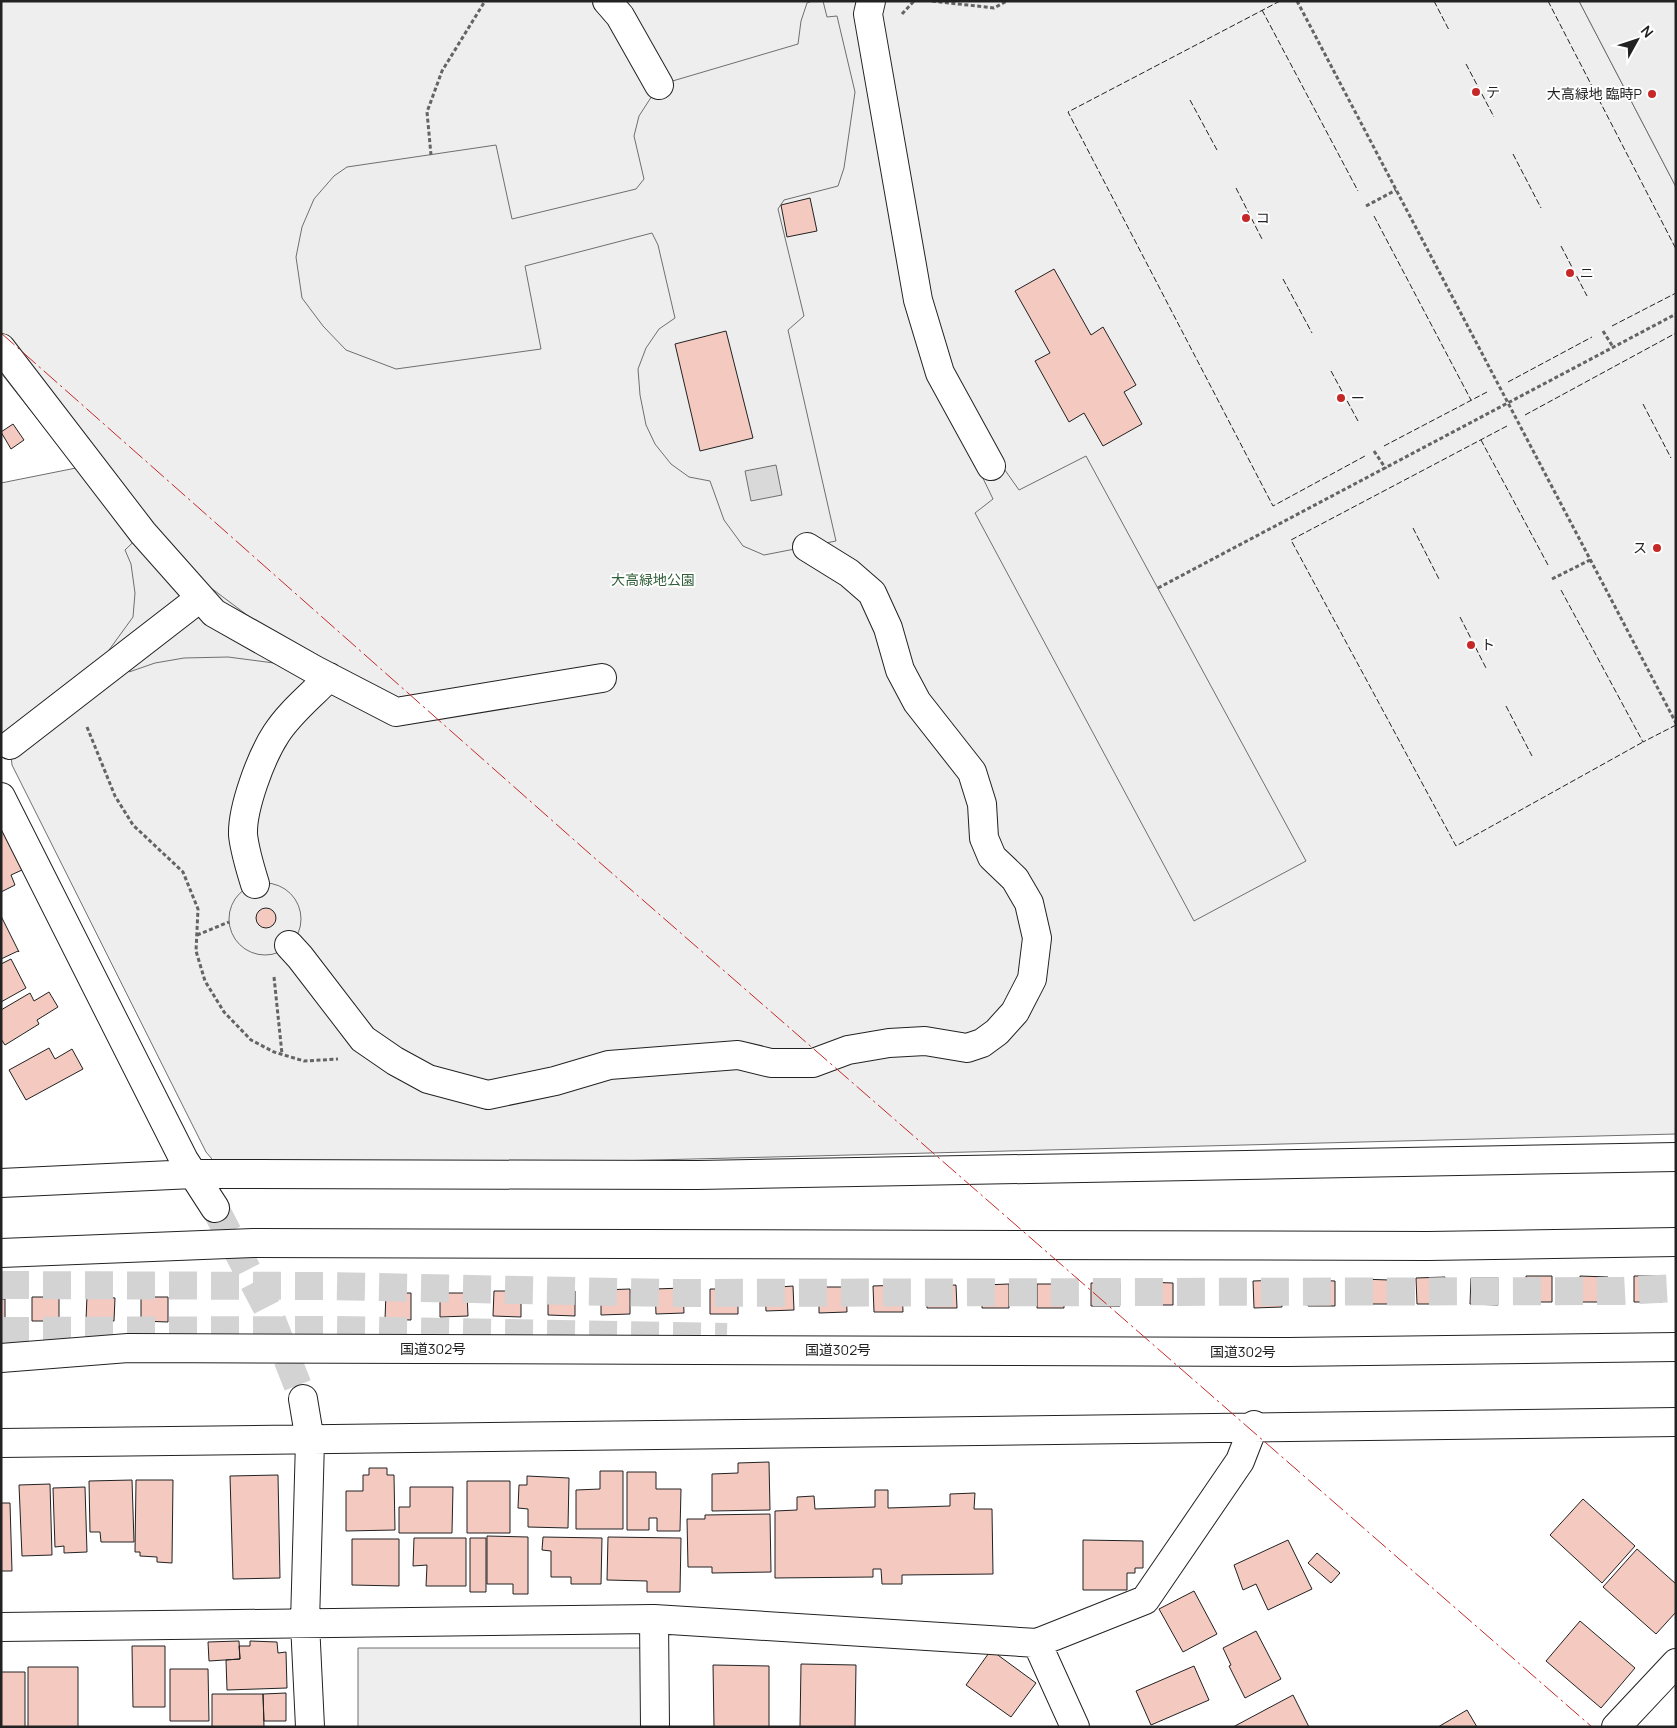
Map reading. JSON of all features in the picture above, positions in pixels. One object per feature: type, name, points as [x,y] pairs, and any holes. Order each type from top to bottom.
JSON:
[{"type":"main road","points":[[606,1],[620,16],[659,85]]},
{"type":"main road","points":[[871,1],[868,14],[918,300],[940,373],[991,466]]},
{"type":"main road","points":[[1,348],[142,533],[214,613],[328,677],[396,712],[602,678]]},
{"type":"main road","points":[[289,946],[306,964],[363,1039],[376,1049],[428,1079],[488,1095],[555,1081],[609,1065],[738,1055],[771,1063],[814,1063],[848,1050],[889,1043],[925,1041],[967,1048],[982,1043],[997,1032],[1015,1012],[1032,979],[1037,938],[1029,903],[1015,879],[992,857],[984,838],[982,804],[972,772],[917,702],[900,670],[888,628],[872,593],[849,573],[807,547]]},
{"type":"main road","points":[[10,745],[200,598]]},
{"type":"main road","points":[[254,884],[243,834],[246,810],[254,784],[276,734],[294,712],[328,677]]},
{"type":"main road","points":[[1,797],[76,950],[184,1160],[215,1208]]},
{"type":"main road","points":[[1,1183],[193,1174],[698,1175],[1676,1157]]},
{"type":"main road","points":[[1,1253],[253,1243],[1428,1246],[1676,1242]]},
{"type":"main road","name":"国道302号","points":[[1,1358],[128,1348],[1288,1352],[1676,1347]]},
{"type":"main road","points":[[303,1399],[310,1442],[304,1623],[310,1727]]},
{"type":"main road","points":[[1,1444],[310,1442],[1254,1425],[1676,1422]]},
{"type":"main road","points":[[1,1627],[654,1619],[1037,1643],[1145,1600],[1240,1461],[1254,1425]]},
{"type":"main road","points":[[654,1619],[655,1727]]},
{"type":"main road","points":[[1037,1643],[1075,1727]]},
{"type":"main road","points":[[1616,1727],[1676,1663]]},
{"type":"path","points":[[431,155],[427,112],[442,71],[485,1]]},
{"type":"path","points":[[932,1],[994,8],[1007,1]]},
{"type":"path","points":[[1297,1],[1676,723]]},
{"type":"path","points":[[1366,206],[1396,190]]},
{"type":"path","points":[[1158,588],[1676,314]]},
{"type":"path","points":[[1603,331],[1612,347]]},
{"type":"path","points":[[1374,451],[1386,468]]},
{"type":"path","points":[[1552,579],[1590,560]]},
{"type":"path","points":[[67,701],[86,726],[111,788],[133,825],[182,872],[198,909],[196,951],[205,981],[224,1012],[251,1040],[274,1052],[304,1061],[354,1058],[376,1049]]},
{"type":"path","points":[[197,935],[229,922]]},
{"type":"path","points":[[273,973],[282,1054]]},
{"type":"green space","name":"大高緑地公園","points":[[1,1],[1579,1],[1676,187],[1676,1134],[222,1171],[206,1152],[12,765],[10,745],[1,731],[1,483],[76,468],[1,373]]},
{"type":"green space","points":[[358,1648],[642,1648],[643,1727],[358,1727]]},
{"type":"shaded area","points":[[823,1],[827,17],[837,16],[855,92],[844,168],[838,186],[784,200],[778,209],[804,316],[788,330],[836,541],[764,555],[743,546],[724,520],[710,481],[689,477],[671,464],[655,444],[646,425],[640,395],[638,369],[646,348],[659,329],[675,318],[658,245],[652,233],[525,266],[541,349],[396,369],[346,350],[323,326],[302,298],[296,257],[302,227],[314,199],[334,176],[347,167],[496,145],[512,219],[636,189],[644,179],[634,136],[639,116],[659,85],[798,44],[801,21],[807,3]]},
{"type":"shaded area","name":"大高緑地 臨時P","points":[[1579,1],[1676,1],[1676,187]]},
{"type":"shaded area","points":[[1086,456],[1306,861],[1194,921],[975,513],[993,499],[979,470],[1000,463],[1019,490]]},
{"type":"shaded area","points":[[776,465],[782,495],[751,501],[745,471]]},
{"type":"shaded area","points":[[149,527],[179,564],[251,618],[285,640],[298,673],[274,663],[228,657],[184,658],[155,663],[129,672],[109,650],[133,617],[135,593],[131,564],[125,550]]},
{"type":"shaded area","points":[[265,883],[285,889],[295,899],[301,919],[295,939],[285,949],[265,955],[245,949],[235,939],[229,919],[235,899],[245,889]]},
{"type":"building","points":[[810,198],[817,231],[787,237],[781,205]]},
{"type":"building","points":[[1054,269],[1091,335],[1103,327],[1136,385],[1124,392],[1142,424],[1103,446],[1084,413],[1069,422],[1035,361],[1050,353],[1015,291]]},
{"type":"building","points":[[726,331],[753,438],[700,451],[675,344]]},
{"type":"building","points":[[13,424],[24,440],[11,449],[1,432]]},
{"type":"building","points":[[1,826],[22,870],[11,875],[15,885],[1,892]]},
{"type":"building","points":[[266,908],[273,911],[276,918],[273,925],[266,928],[259,925],[256,918],[259,911]]},
{"type":"building","points":[[1,916],[19,952],[1,959]]},
{"type":"building","points":[[11,959],[26,988],[1,1002],[1,964]]},
{"type":"building","points":[[49,992],[58,1007],[37,1020],[39,1024],[5,1045],[1,1039],[1,1010],[30,993],[34,1001]]},
{"type":"building","points":[[49,1048],[55,1059],[72,1049],[83,1069],[26,1100],[9,1070]]},
{"type":"building","points":[[1526,1276],[1552,1276],[1552,1302],[1527,1302]]},
{"type":"building","points":[[1580,1276],[1608,1277],[1608,1302],[1579,1302]]},
{"type":"building","points":[[1634,1276],[1663,1276],[1662,1302],[1634,1302]]},
{"type":"building","points":[[1445,1277],[1445,1304],[1417,1304],[1416,1278]]},
{"type":"building","points":[[1471,1278],[1498,1278],[1498,1305],[1470,1304]]},
{"type":"building","points":[[1361,1279],[1389,1280],[1389,1304],[1361,1304]]},
{"type":"building","points":[[1281,1280],[1282,1307],[1254,1308],[1253,1281]]},
{"type":"building","points":[[1308,1280],[1335,1281],[1335,1306],[1308,1306]]},
{"type":"building","points":[[1145,1282],[1173,1283],[1173,1305],[1145,1305]]},
{"type":"building","points":[[1091,1283],[1120,1283],[1120,1306],[1091,1306]]},
{"type":"building","points":[[1009,1284],[1009,1308],[982,1308],[982,1285]]},
{"type":"building","points":[[1037,1284],[1064,1284],[1064,1308],[1037,1308]]},
{"type":"building","points":[[902,1285],[903,1312],[874,1312],[873,1286]]},
{"type":"building","points":[[956,1285],[957,1308],[927,1308],[926,1286]]},
{"type":"building","points":[[793,1286],[794,1310],[766,1311],[765,1288]]},
{"type":"building","points":[[819,1287],[846,1287],[847,1312],[819,1313]]},
{"type":"building","points":[[683,1288],[684,1313],[656,1314],[655,1289]]},
{"type":"building","points":[[630,1289],[630,1314],[601,1315],[601,1290]]},
{"type":"building","points":[[710,1289],[738,1289],[738,1314],[710,1314]]},
{"type":"building","points":[[548,1290],[575,1291],[575,1316],[548,1315]]},
{"type":"building","points":[[494,1291],[521,1291],[521,1317],[493,1316]]},
{"type":"building","points":[[386,1293],[411,1293],[411,1320],[385,1319]]},
{"type":"building","points":[[440,1293],[467,1293],[468,1316],[440,1317]]},
{"type":"building","points":[[87,1296],[115,1298],[114,1321],[86,1320]]},
{"type":"building","points":[[32,1297],[59,1297],[59,1321],[32,1321]]},
{"type":"building","points":[[141,1297],[168,1297],[168,1322],[141,1321]]},
{"type":"building","points":[[1,1299],[5,1299],[5,1323],[1,1323]]},
{"type":"building","points":[[769,1462],[770,1510],[712,1511],[712,1474],[738,1473],[738,1463]]},
{"type":"building","points":[[369,1468],[387,1468],[387,1475],[394,1475],[395,1530],[346,1531],[346,1491],[363,1491],[363,1475],[369,1475]]},
{"type":"building","points":[[600,1471],[623,1471],[623,1529],[576,1529],[576,1490],[600,1489]]},
{"type":"building","points":[[627,1472],[656,1472],[656,1489],[681,1489],[680,1531],[657,1531],[657,1518],[649,1518],[649,1530],[627,1530]]},
{"type":"building","points":[[278,1475],[280,1578],[233,1579],[230,1476]]},
{"type":"building","points":[[527,1476],[569,1478],[568,1528],[528,1527],[528,1509],[518,1508],[519,1485],[527,1485]]},
{"type":"building","points":[[132,1480],[134,1542],[101,1542],[100,1532],[90,1532],[89,1481]]},
{"type":"building","points":[[136,1480],[173,1480],[172,1563],[157,1562],[157,1557],[140,1556],[140,1552],[135,1552]]},
{"type":"building","points":[[467,1481],[510,1481],[510,1533],[467,1533]]},
{"type":"building","points":[[50,1484],[52,1555],[22,1556],[19,1485]]},
{"type":"building","points":[[85,1487],[87,1552],[64,1553],[64,1546],[55,1547],[53,1488]]},
{"type":"building","points":[[410,1487],[453,1487],[452,1533],[399,1533],[399,1507],[410,1507]]},
{"type":"building","points":[[875,1490],[888,1490],[888,1508],[950,1506],[950,1494],[975,1493],[974,1509],[992,1509],[993,1574],[902,1575],[902,1584],[882,1584],[881,1569],[873,1569],[873,1577],[775,1578],[775,1511],[797,1510],[797,1497],[814,1496],[815,1509],[875,1507]]},
{"type":"building","points":[[1583,1499],[1635,1546],[1602,1583],[1550,1535]]},
{"type":"building","points":[[1,1503],[10,1503],[12,1571],[1,1571]]},
{"type":"building","points":[[770,1514],[771,1572],[712,1573],[712,1567],[688,1567],[687,1519],[705,1519],[705,1515]]},
{"type":"building","points":[[487,1536],[528,1537],[528,1594],[513,1594],[513,1584],[487,1584]]},
{"type":"building","points":[[543,1537],[602,1538],[601,1584],[571,1584],[571,1577],[551,1577],[551,1551],[542,1550]]},
{"type":"building","points":[[608,1537],[681,1538],[680,1592],[647,1592],[647,1581],[607,1580]]},
{"type":"building","points":[[414,1538],[466,1538],[466,1586],[426,1586],[427,1565],[413,1566]]},
{"type":"building","points":[[470,1538],[486,1538],[486,1592],[470,1592]]},
{"type":"building","points":[[352,1539],[399,1539],[399,1586],[352,1585]]},
{"type":"building","points":[[1083,1540],[1143,1541],[1143,1568],[1135,1568],[1135,1573],[1127,1573],[1127,1590],[1083,1590]]},
{"type":"building","points":[[1288,1540],[1312,1589],[1268,1610],[1256,1584],[1243,1590],[1234,1565]]},
{"type":"building","points":[[1637,1549],[1676,1584],[1676,1612],[1656,1634],[1603,1587]]},
{"type":"building","points":[[1317,1553],[1340,1573],[1331,1583],[1308,1563]]},
{"type":"building","points":[[1194,1591],[1217,1634],[1183,1652],[1159,1609]]},
{"type":"building","points":[[1580,1621],[1635,1668],[1601,1708],[1546,1661]]},
{"type":"building","points":[[1256,1631],[1281,1679],[1245,1698],[1229,1666],[1231,1665],[1223,1648]]},
{"type":"building","points":[[239,1641],[240,1659],[209,1661],[208,1642]]},
{"type":"building","points":[[250,1641],[277,1642],[278,1653],[286,1652],[287,1688],[227,1690],[226,1660],[240,1659],[239,1646],[250,1646]]},
{"type":"building","points":[[132,1646],[165,1646],[165,1707],[133,1707]]},
{"type":"building","points":[[991,1650],[1036,1683],[1011,1717],[966,1685]]},
{"type":"building","points":[[801,1664],[856,1665],[855,1727],[800,1727]]},
{"type":"building","points":[[713,1665],[769,1666],[769,1727],[714,1727]]},
{"type":"building","points":[[1194,1666],[1209,1700],[1151,1725],[1136,1691]]},
{"type":"building","points":[[28,1667],[78,1667],[78,1727],[28,1727]]},
{"type":"building","points":[[170,1669],[208,1669],[209,1721],[170,1721]]},
{"type":"building","points":[[1,1672],[25,1672],[25,1727],[1,1727]]},
{"type":"building","points":[[286,1693],[286,1721],[264,1721],[263,1694]]},
{"type":"building","points":[[212,1694],[263,1694],[264,1727],[212,1727]]},
{"type":"building","points":[[1293,1695],[1309,1727],[1233,1727]]},
{"type":"building","points":[[1467,1710],[1477,1727],[1438,1727]]},
{"type":"tunnel","points":[[215,1208],[268,1310],[303,1399]]},
{"type":"tunnel","points":[[1,1285],[327,1286],[666,1293],[1622,1291],[1676,1288]]},
{"type":"tunnel","points":[[1,1331],[333,1330],[727,1337]]},
{"type":"fence","points":[[1280,1],[1068,112],[1273,506],[1365,456]]},
{"type":"fence","points":[[1434,1],[1449,30]]},
{"type":"fence","points":[[1548,1],[1676,249]]},
{"type":"fence","points":[[1262,10],[1358,191]]},
{"type":"fence","points":[[1466,64],[1494,117]]},
{"type":"fence","points":[[1190,100],[1217,150]]},
{"type":"fence","points":[[1513,154],[1541,208]]},
{"type":"fence","points":[[1236,188],[1263,241]]},
{"type":"fence","points":[[1374,216],[1471,400]]},
{"type":"fence","points":[[1561,246],[1587,296]]},
{"type":"fence","points":[[1283,279],[1312,333]]},
{"type":"fence","points":[[1612,326],[1676,293]]},
{"type":"fence","points":[[1525,415],[1676,333]]},
{"type":"fence","points":[[1508,382],[1592,337]]},
{"type":"fence","points":[[1331,371],[1358,421]]},
{"type":"fence","points":[[1384,446],[1487,392]]},
{"type":"fence","points":[[1643,404],[1671,458]]},
{"type":"fence","points":[[1507,426],[1291,540],[1456,846],[1643,742]]},
{"type":"fence","points":[[1481,440],[1548,565]]},
{"type":"fence","points":[[1413,528],[1440,581]]},
{"type":"fence","points":[[1561,590],[1643,742],[1676,725]]},
{"type":"fence","points":[[1460,617],[1486,668]]},
{"type":"fence","points":[[1506,706],[1532,756]]},
{"type":"power","points":[[1,333],[590,854],[1592,1727]]},
{"type":"place","name":"テ","points":[[1476,92]]},
{"type":"place","name":"大高緑地 臨時P","points":[[1652,94]]},
{"type":"place","name":"コ","points":[[1246,218]]},
{"type":"place","name":"ニ","points":[[1570,273]]},
{"type":"place","name":"ー","points":[[1341,398]]},
{"type":"place","name":"ス","points":[[1657,548]]},
{"type":"place","name":"ト","points":[[1471,645]]}]
